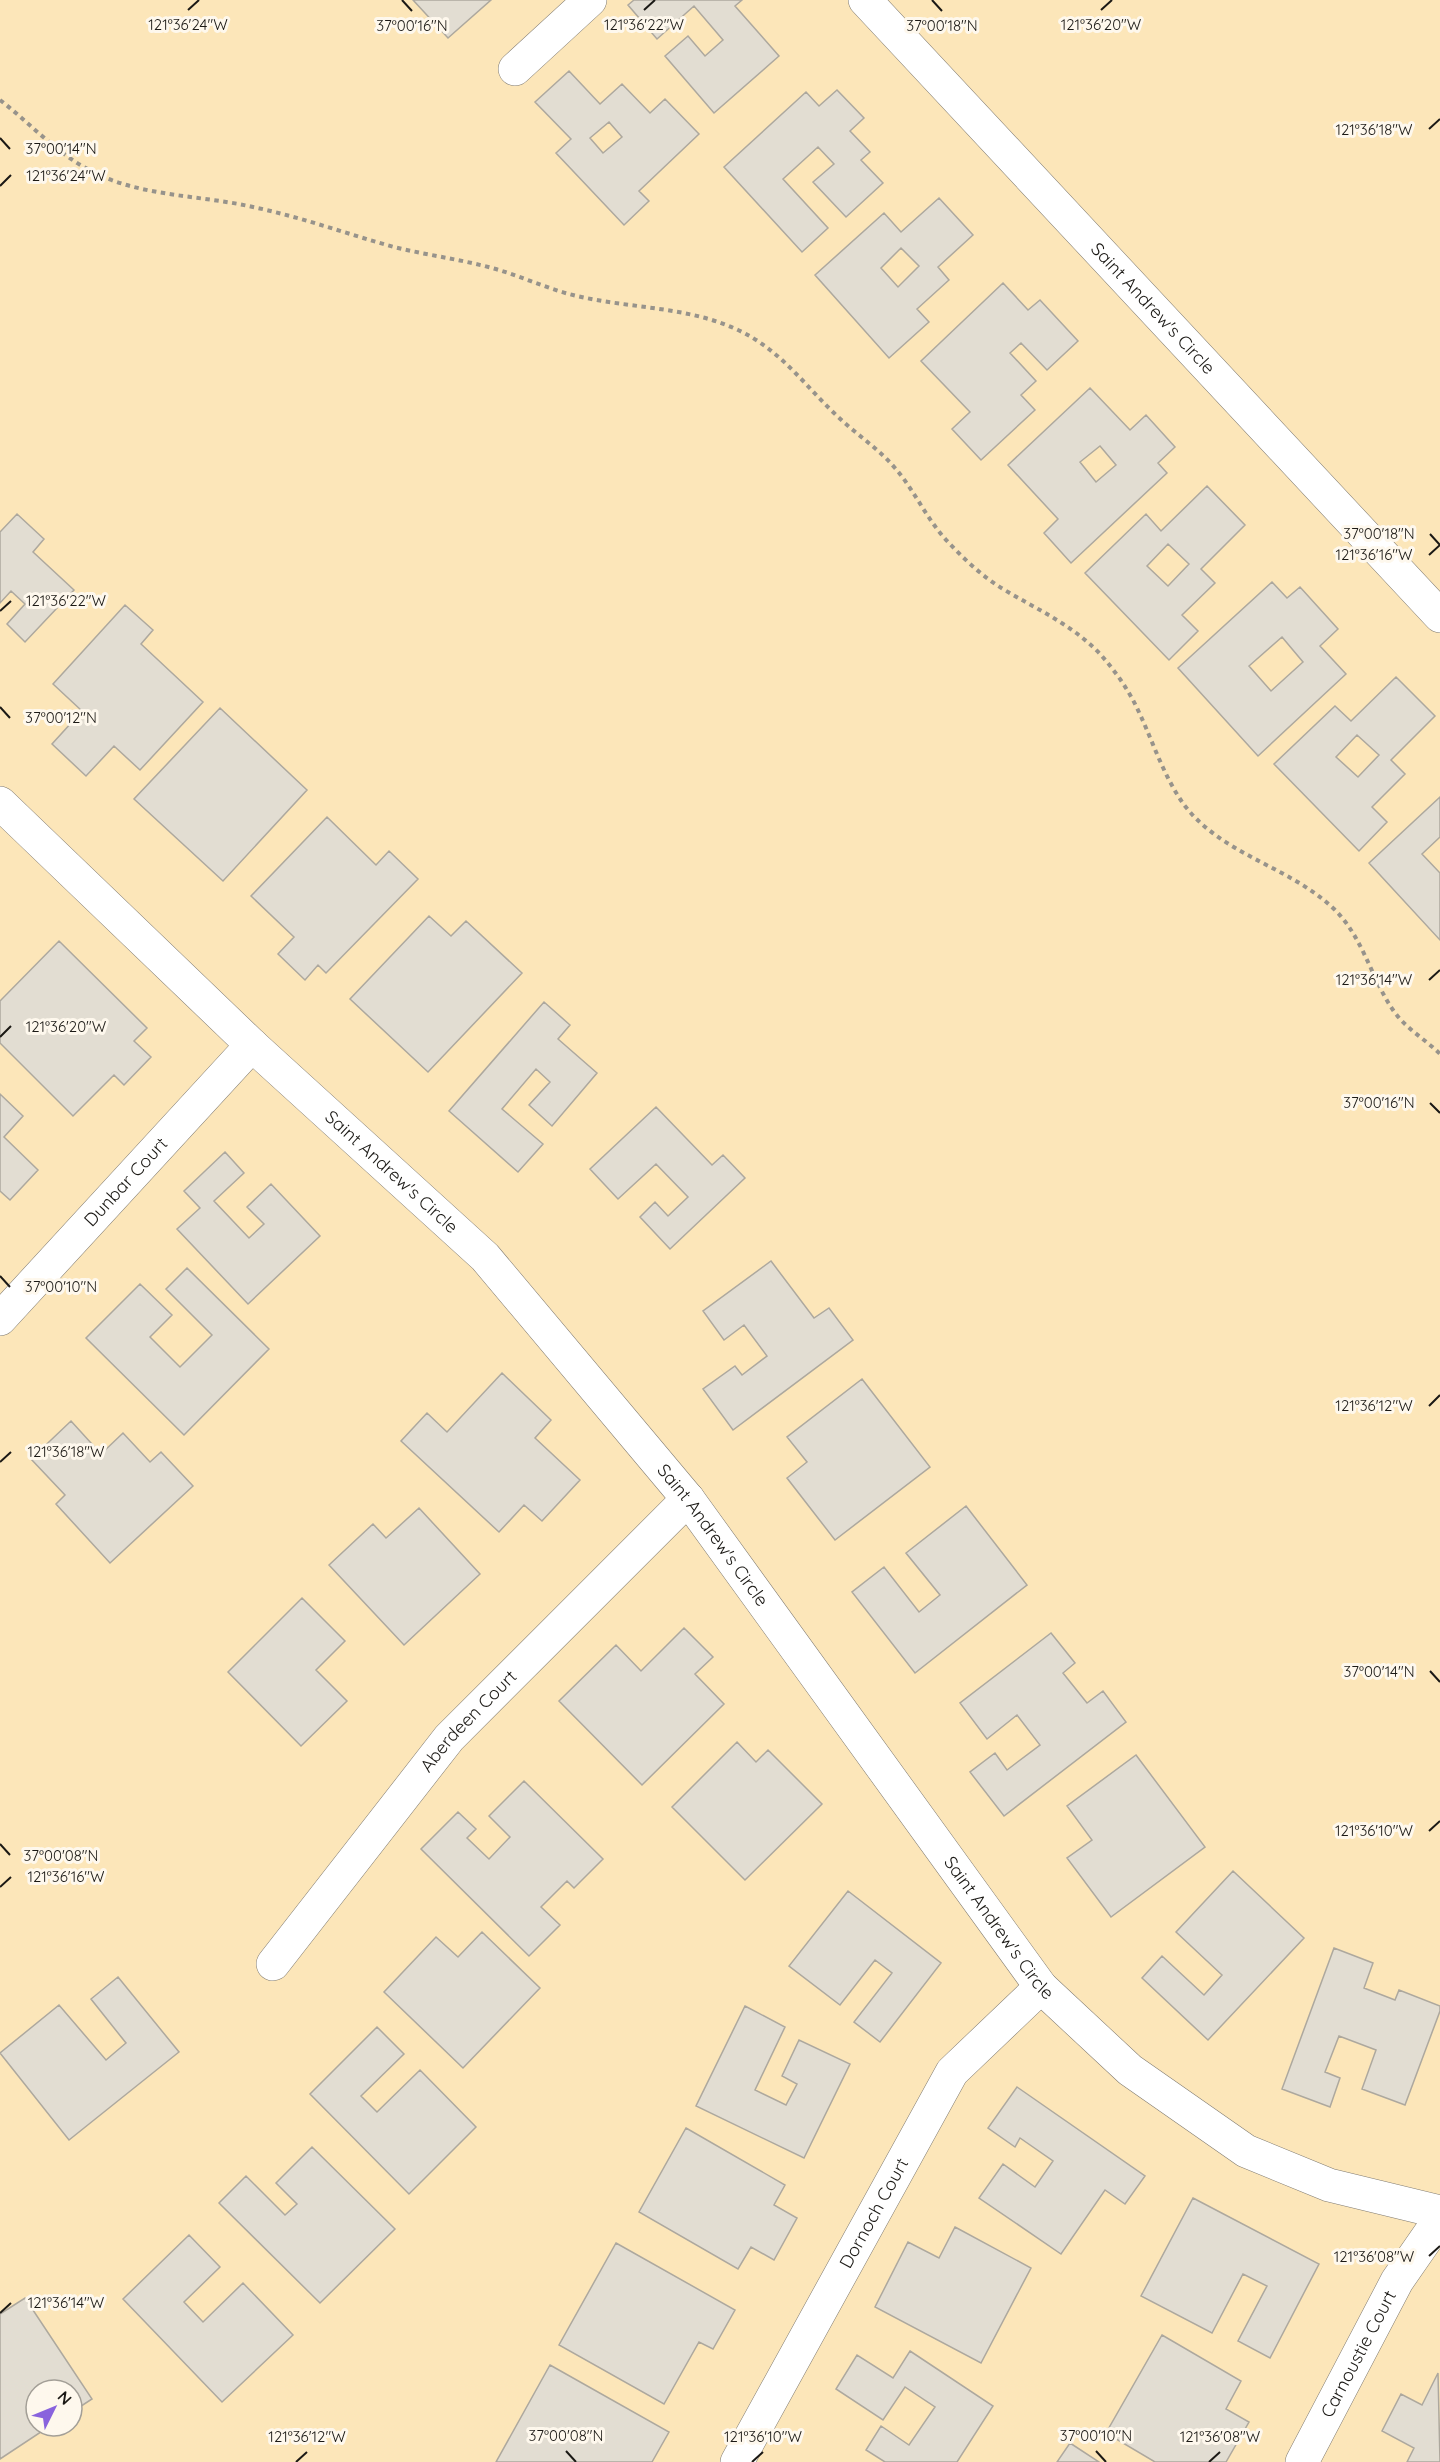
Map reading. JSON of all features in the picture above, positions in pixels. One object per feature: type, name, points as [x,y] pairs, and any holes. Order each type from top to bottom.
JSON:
[{"type":"street","points":[[516,69],[590,0]]},
{"type":"street","name":"Saint Andrew's Circle","points":[[865,0],[1440,616]]},
{"type":"street","name":"Saint Andrew's Circle","points":[[0,803],[252,1045],[484,1257],[688,1499],[1041,1988],[1130,2070],[1246,2151],[1329,2186],[1440,2212]]},
{"type":"street","name":"Dunbar Court","points":[[0,1319],[252,1045]]},
{"type":"street","name":"Aberdeen Court","points":[[273,1964],[449,1738],[688,1499]]},
{"type":"street","name":"Dornoch Court","points":[[737,2462],[952,2072],[1041,1988]]},
{"type":"street","name":"Carnoustie Court","points":[[1302,2462],[1397,2281],[1440,2220]]},
{"type":"path","points":[[0,99],[69,158],[93,173],[118,183],[257,207],[419,253],[492,268],[571,295],[678,311],[738,330],[764,345],[788,363],[833,413],[876,448],[897,470],[947,541],[972,564],[999,587],[1055,617],[1098,652],[1136,704],[1169,783],[1186,807],[1206,829],[1227,845],[1287,874],[1311,889],[1337,911],[1354,933],[1396,1015],[1440,1054]]},
{"type":"shaded area","points":[[0,0],[1440,0],[1440,2462],[0,2462]]},
{"type":"building","points":[[413,0],[491,0],[448,38]]},
{"type":"building","points":[[634,0],[742,0],[735,6],[779,56],[714,113],[665,56],[688,36],[705,56],[723,40],[694,6],[657,39],[628,5]]},
{"type":"building","points":[[569,71],[600,104],[622,84],[650,113],[665,99],[699,134],[639,191],[649,201],[624,225],[556,153],[571,139],[535,102]],"holes":[[[609,122],[622,137],[603,153],[590,138]]]},
{"type":"building","points":[[837,90],[864,118],[850,131],[870,152],[861,160],[883,183],[846,217],[813,182],[834,164],[818,147],[783,179],[828,228],[802,252],[724,167],[806,92],[819,106]]},
{"type":"building","points":[[939,198],[973,235],[938,267],[949,280],[917,309],[929,322],[889,358],[815,275],[884,213],[901,232]],"holes":[[[901,248],[919,266],[898,287],[881,268]]]},
{"type":"building","points":[[1003,283],[1028,310],[1040,300],[1078,341],[1047,370],[1021,343],[1010,353],[1036,381],[1021,395],[1035,410],[981,460],[952,429],[970,412],[921,361]]},
{"type":"building","points":[[1090,388],[1130,430],[1146,415],[1175,447],[1158,463],[1167,473],[1071,563],[1044,533],[1058,519],[1008,465]],"holes":[[[1100,446],[1116,465],[1096,482],[1080,462]]]},
{"type":"building","points":[[1207,486],[1245,525],[1201,569],[1215,583],[1182,615],[1198,631],[1169,660],[1085,573],[1146,514],[1161,531]],"holes":[[[1168,544],[1189,564],[1168,586],[1147,566]]]},
{"type":"building","points":[[17,514],[44,539],[33,552],[74,590],[25,642],[7,624],[25,604],[11,591],[0,603],[0,532]]},
{"type":"building","points":[[1272,582],[1287,598],[1300,587],[1338,629],[1320,646],[1346,674],[1258,756],[1178,668]],"holes":[[[1282,637],[1303,662],[1271,691],[1249,666]]]},
{"type":"building","points":[[125,605],[153,630],[141,644],[203,702],[140,770],[114,746],[86,776],[52,744],[82,711],[53,684]]},
{"type":"building","points":[[1396,677],[1435,716],[1391,760],[1405,774],[1372,807],[1387,822],[1359,851],[1274,764],[1335,706],[1351,721]],"holes":[[[1357,735],[1379,755],[1358,777],[1336,757]]]},
{"type":"building","points":[[220,708],[307,790],[223,881],[134,799]]},
{"type":"building","points":[[1440,797],[1440,837],[1422,854],[1440,873],[1440,940],[1369,863]]},
{"type":"building","points":[[327,817],[376,865],[389,851],[418,879],[326,973],[318,965],[305,980],[278,954],[294,937],[251,896]]},
{"type":"building","points":[[429,916],[451,936],[466,921],[522,973],[428,1072],[350,999]]},
{"type":"building","points":[[59,941],[147,1028],[134,1041],[151,1057],[124,1085],[114,1075],[73,1116],[0,1043],[0,1001]]},
{"type":"building","points":[[544,1002],[570,1025],[558,1039],[597,1073],[552,1126],[529,1105],[550,1082],[536,1069],[502,1109],[543,1144],[518,1172],[449,1111]]},
{"type":"building","points":[[0,1094],[23,1116],[4,1137],[38,1170],[10,1200],[0,1191]]},
{"type":"building","points":[[656,1107],[712,1165],[723,1155],[745,1178],[670,1249],[640,1217],[655,1202],[668,1216],[688,1197],[656,1164],[618,1199],[590,1169]]},
{"type":"building","points":[[225,1152],[244,1173],[214,1201],[249,1238],[264,1224],[247,1207],[271,1184],[320,1236],[248,1304],[177,1229],[200,1208],[184,1191]]},
{"type":"building","points":[[771,1261],[814,1318],[829,1308],[853,1340],[733,1430],[703,1389],[735,1366],[742,1375],[767,1356],[744,1325],[724,1340],[703,1311]]},
{"type":"building","points":[[187,1268],[269,1349],[184,1435],[86,1338],[140,1284],[172,1315],[150,1337],[180,1367],[212,1335],[166,1289]]},
{"type":"building","points":[[502,1373],[551,1420],[535,1438],[580,1480],[542,1521],[524,1505],[499,1532],[401,1441],[427,1413],[447,1432]]},
{"type":"building","points":[[862,1379],[930,1467],[835,1540],[787,1478],[807,1462],[787,1437]]},
{"type":"building","points":[[71,1421],[101,1454],[123,1433],[150,1462],[161,1452],[193,1486],[110,1563],[56,1504],[65,1495],[31,1459]]},
{"type":"building","points":[[966,1506],[1027,1585],[915,1673],[852,1592],[884,1567],[919,1612],[940,1595],[906,1553]]},
{"type":"building","points":[[419,1508],[480,1574],[404,1645],[329,1565],[373,1524],[386,1538]]},
{"type":"building","points":[[302,1598],[345,1641],[316,1670],[347,1701],[301,1746],[228,1672]]},
{"type":"building","points":[[684,1628],[713,1657],[695,1674],[724,1704],[642,1785],[559,1701],[616,1645],[641,1671]]},
{"type":"building","points":[[1051,1633],[1075,1663],[1063,1673],[1087,1703],[1103,1691],[1126,1722],[1004,1816],[970,1772],[995,1753],[1007,1770],[1040,1745],[1017,1715],[987,1739],[960,1703]]},
{"type":"building","points":[[737,1742],[756,1762],[768,1750],[822,1804],[745,1880],[672,1807]]},
{"type":"building","points":[[1136,1755],[1205,1847],[1111,1917],[1067,1858],[1092,1840],[1067,1806]]},
{"type":"building","points":[[524,1781],[603,1859],[574,1888],[567,1881],[541,1907],[560,1925],[529,1956],[421,1849],[458,1812],[476,1829],[467,1838],[489,1859],[510,1837],[489,1816]]},
{"type":"building","points":[[1233,1871],[1304,1938],[1208,2040],[1142,1978],[1162,1956],[1204,1995],[1222,1975],[1176,1932]]},
{"type":"building","points":[[848,1891],[941,1963],[880,2042],[854,2022],[892,1973],[875,1960],[840,2005],[789,1966]]},
{"type":"building","points":[[482,1932],[540,1988],[463,2068],[384,1992],[436,1937],[458,1957]]},
{"type":"building","points":[[1334,1948],[1373,1963],[1364,1988],[1395,2000],[1399,1990],[1440,2006],[1405,2105],[1362,2089],[1376,2050],[1339,2036],[1325,2072],[1340,2078],[1330,2107],[1282,2089]]},
{"type":"building","points":[[118,1977],[179,2052],[69,2140],[0,2053],[59,2005],[106,2060],[126,2043],[91,1999]]},
{"type":"building","points":[[745,2006],[785,2027],[755,2090],[786,2105],[797,2084],[782,2076],[799,2040],[850,2064],[804,2158],[696,2106]]},
{"type":"building","points":[[377,2027],[404,2054],[361,2096],[377,2112],[420,2070],[476,2127],[409,2194],[310,2094]]},
{"type":"building","points":[[1017,2087],[1145,2176],[1125,2204],[1105,2190],[1061,2254],[979,2198],[1003,2164],[1035,2187],[1053,2161],[1020,2138],[1015,2147],[988,2128]]},
{"type":"building","points":[[686,2128],[785,2185],[774,2205],[797,2218],[774,2260],[751,2247],[738,2269],[639,2212]]},
{"type":"building","points":[[312,2147],[395,2229],[320,2303],[219,2203],[246,2176],[285,2215],[297,2204],[276,2183]]},
{"type":"building","points":[[1193,2198],[1319,2264],[1270,2358],[1238,2341],[1267,2286],[1243,2274],[1212,2333],[1141,2296]]},
{"type":"building","points":[[955,2227],[1031,2268],[981,2363],[875,2307],[908,2242],[939,2258]]},
{"type":"building","points":[[189,2235],[220,2267],[184,2302],[203,2322],[243,2283],[293,2335],[222,2402],[123,2299]]},
{"type":"building","points":[[616,2243],[735,2310],[713,2349],[699,2342],[664,2404],[559,2345]]},
{"type":"building","points":[[25,2298],[78,2378],[24,2378],[24,2438],[32,2438],[0,2459],[0,2314]]},
{"type":"building","points":[[1162,2335],[1241,2381],[1226,2409],[1249,2422],[1226,2462],[1155,2462],[1106,2433]]},
{"type":"building","points":[[910,2351],[993,2406],[957,2462],[885,2462],[866,2450],[881,2426],[909,2445],[935,2407],[905,2387],[883,2420],[836,2389],[857,2355],[893,2378]]},
{"type":"building","points":[[550,2365],[669,2432],[652,2462],[496,2462]]},
{"type":"building","points":[[1438,2373],[1440,2462],[1407,2462],[1414,2448],[1382,2431],[1401,2394],[1422,2405]]},
{"type":"building","points":[[84,2387],[92,2399],[84,2404]]},
{"type":"building","points":[[1070,2443],[1099,2462],[1057,2462]]}]
